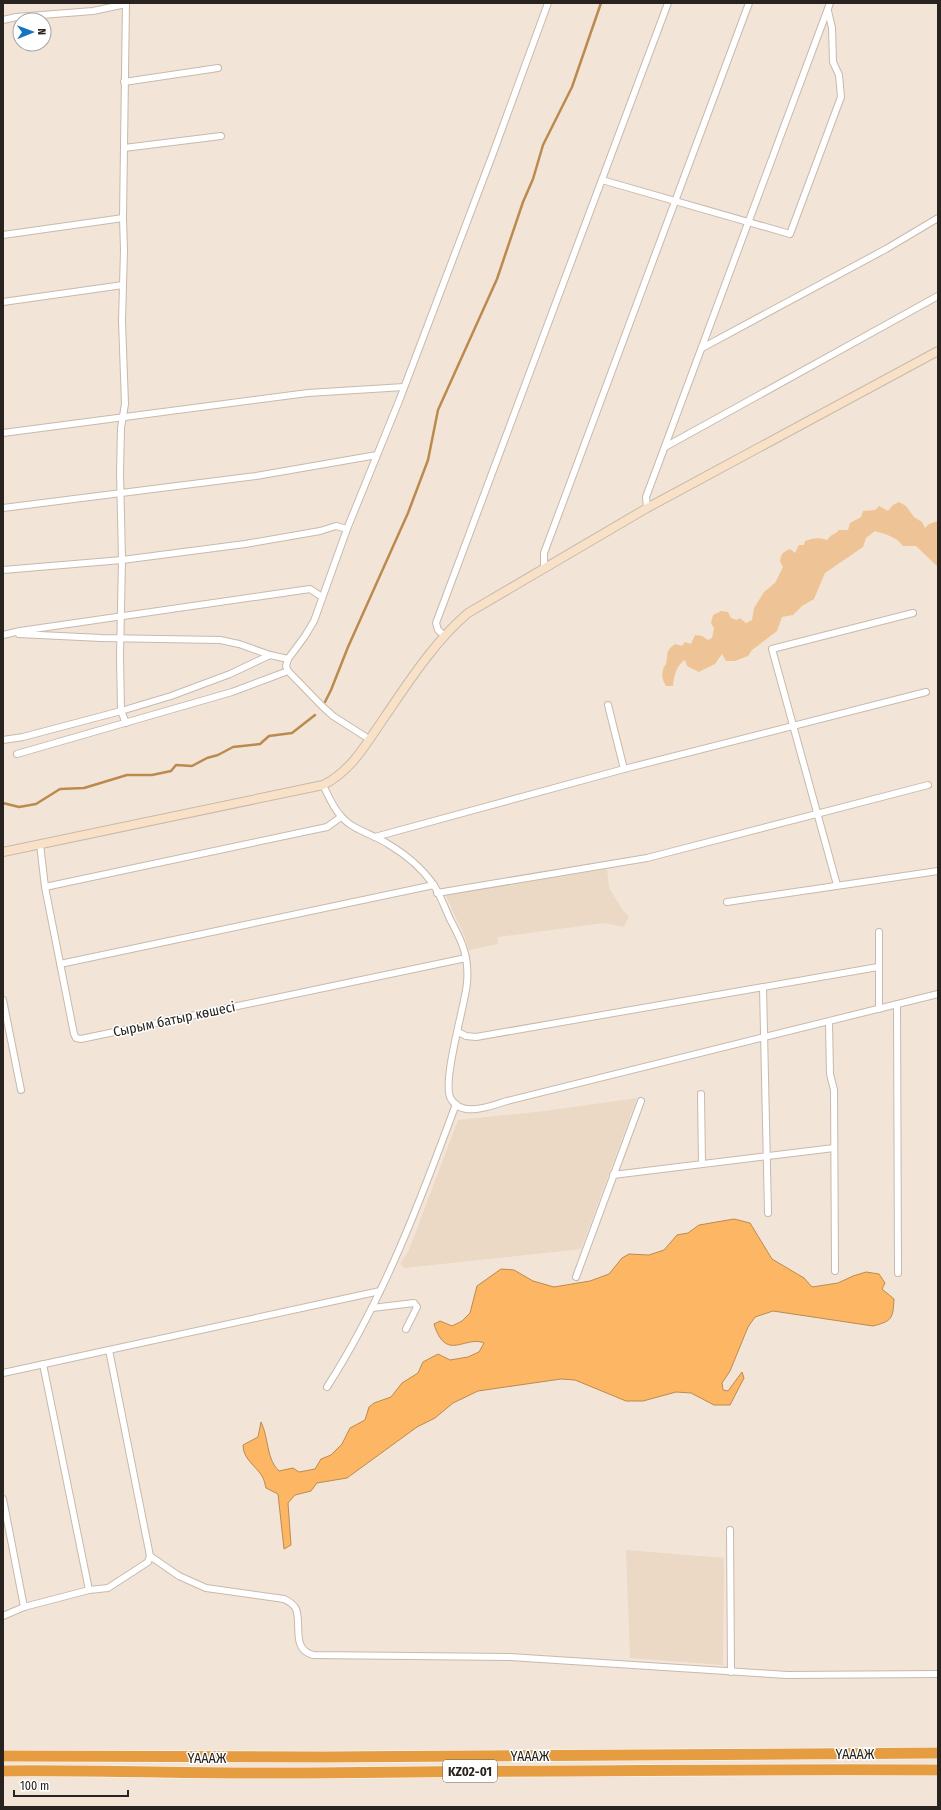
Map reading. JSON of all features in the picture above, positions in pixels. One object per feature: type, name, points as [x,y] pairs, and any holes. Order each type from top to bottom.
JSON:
[{"type":"highway","name":"ҮАААЖ","points":[[3,1756],[325,1757],[590,1754],[938,1753]]},
{"type":"highway","name":"ҮАААЖ","points":[[3,1771],[61,1770],[306,1773],[541,1770],[938,1770]]},
{"type":"main road","points":[[3,852],[323,785],[347,768],[405,687],[445,636],[468,613],[647,508],[938,352]]},
{"type":"street","points":[[3,20],[16,17],[93,11],[126,3],[123,218],[124,285],[122,321],[124,417],[121,428],[120,467],[122,560],[121,711],[126,723]]},
{"type":"street","points":[[369,739],[334,716],[322,706],[288,671],[286,666],[288,659],[314,621],[347,528],[378,455],[492,156],[548,3]]},
{"type":"street","points":[[445,636],[438,630],[436,623],[668,3]]},
{"type":"street","points":[[544,569],[544,554],[749,3]]},
{"type":"street","points":[[602,180],[790,234],[841,97],[838,75],[833,62],[832,28],[829,6]]},
{"type":"street","points":[[647,508],[646,497],[750,222],[829,6]]},
{"type":"street","points":[[124,82],[218,68]]},
{"type":"street","points":[[124,148],[221,136]]},
{"type":"street","points":[[3,235],[123,218]]},
{"type":"street","points":[[702,348],[886,249],[938,218]]},
{"type":"street","points":[[3,302],[124,285]]},
{"type":"street","points":[[665,447],[938,296]]},
{"type":"street","points":[[3,433],[308,393],[404,387]]},
{"type":"street","points":[[3,508],[256,476],[378,455]]},
{"type":"street","points":[[3,570],[122,560],[245,544],[320,531],[336,526],[347,528]]},
{"type":"street","points":[[3,634],[310,590],[322,597]]},
{"type":"street","points":[[837,885],[772,650],[913,613]]},
{"type":"street","points":[[12,633],[121,638],[220,640],[239,644],[270,655],[288,659]]},
{"type":"street","points":[[3,740],[23,737],[121,711],[209,683],[270,655]]},
{"type":"street","points":[[17,754],[238,689],[288,671]]},
{"type":"street","points":[[375,836],[624,769],[926,692]]},
{"type":"street","points":[[608,705],[624,769]]},
{"type":"street","points":[[323,785],[341,817],[349,823],[387,843],[421,869],[434,885],[461,942],[466,958],[467,982],[452,1058],[448,1089],[450,1098],[456,1104],[467,1109],[480,1110],[506,1101],[938,994]]},
{"type":"street","points":[[437,893],[647,858],[818,815],[928,785]]},
{"type":"street","points":[[45,887],[327,827],[341,817]]},
{"type":"street","name":"Сырым батыр көшесі","points":[[40,844],[45,887],[76,1038],[81,1039],[466,958]]},
{"type":"street","points":[[727,902],[938,870]]},
{"type":"street","points":[[60,964],[434,885]]},
{"type":"street","points":[[879,932],[879,1009]]},
{"type":"street","points":[[458,1032],[466,1036],[476,1037],[878,966]]},
{"type":"street","points":[[763,987],[768,1213]]},
{"type":"street","points":[[3,1000],[21,1090]]},
{"type":"street","points":[[897,1004],[898,1273]]},
{"type":"street","points":[[829,1022],[830,1074],[834,1090],[835,1271]]},
{"type":"street","points":[[701,1094],[702,1164]]},
{"type":"street","points":[[576,1277],[641,1101]]},
{"type":"street","points":[[328,1387],[342,1365],[372,1308],[408,1232],[456,1104]]},
{"type":"street","points":[[613,1175],[834,1148]]},
{"type":"street","points":[[3,1373],[380,1291]]},
{"type":"street","points":[[372,1308],[414,1303],[416,1307],[406,1329]]},
{"type":"street","points":[[3,1616],[24,1607],[89,1590],[108,1588],[148,1562],[150,1556],[109,1350]]},
{"type":"street","points":[[43,1364],[89,1590]]},
{"type":"street","points":[[3,1498],[24,1607]]},
{"type":"street","points":[[730,1530],[731,1672]]},
{"type":"street","points":[[150,1556],[179,1576],[206,1588],[284,1599],[292,1603],[296,1609],[299,1645],[305,1653],[313,1655],[510,1657],[787,1675],[938,1674]]},
{"type":"shaded area","points":[[899,502],[906,506],[914,517],[922,522],[925,528],[929,524],[938,521],[938,567],[916,546],[903,546],[894,538],[875,531],[866,538],[863,547],[825,573],[814,599],[802,606],[793,615],[782,617],[777,631],[752,650],[748,656],[735,661],[726,661],[722,654],[715,664],[699,672],[687,666],[685,660],[679,665],[673,686],[666,686],[662,674],[669,649],[675,644],[682,646],[685,642],[691,644],[695,635],[702,636],[708,640],[712,638],[714,628],[711,623],[713,615],[721,611],[728,612],[731,618],[737,620],[740,618],[746,623],[752,620],[754,608],[764,592],[775,583],[783,567],[780,561],[784,552],[790,549],[795,553],[799,545],[804,545],[805,541],[810,539],[822,538],[827,540],[839,530],[848,530],[850,523],[861,517],[863,511],[875,510],[879,506],[888,511],[893,505]]},
{"type":"shaded area","points":[[607,869],[609,888],[624,912],[629,916],[624,927],[604,923],[498,937],[498,944],[469,950],[465,937],[445,894]]},
{"type":"shaded area","points":[[637,1098],[581,1249],[405,1268],[400,1264],[409,1250],[458,1120],[545,1111]]},
{"type":"shaded area","points":[[734,1219],[750,1223],[772,1259],[804,1278],[812,1287],[838,1283],[866,1272],[879,1274],[885,1283],[882,1289],[894,1299],[892,1315],[888,1321],[873,1326],[773,1311],[755,1317],[748,1327],[730,1371],[722,1383],[723,1390],[728,1391],[742,1372],[744,1378],[730,1405],[714,1405],[691,1393],[676,1392],[643,1401],[626,1401],[575,1380],[561,1379],[478,1391],[453,1403],[435,1418],[417,1427],[347,1478],[317,1483],[311,1491],[295,1495],[288,1503],[291,1545],[284,1549],[278,1494],[266,1488],[262,1476],[247,1458],[243,1445],[258,1437],[261,1422],[264,1428],[272,1461],[279,1471],[293,1468],[299,1472],[315,1469],[321,1459],[331,1455],[342,1444],[350,1428],[365,1420],[369,1407],[374,1403],[391,1397],[402,1383],[418,1373],[423,1362],[438,1354],[450,1360],[468,1357],[479,1352],[484,1343],[477,1341],[450,1345],[444,1342],[439,1336],[434,1324],[440,1321],[452,1326],[462,1321],[470,1313],[477,1286],[501,1269],[514,1270],[533,1281],[554,1287],[590,1281],[609,1274],[622,1258],[629,1254],[649,1255],[664,1250],[677,1235],[688,1233],[699,1225]]},
{"type":"shaded area","points":[[626,1550],[724,1558],[723,1665],[630,1658]]},
{"type":"waterway","points":[[325,702],[408,513],[428,460],[438,410],[497,279],[523,202],[533,179],[543,145],[572,87],[601,3]]},
{"type":"waterway","points":[[3,803],[19,807],[36,804],[60,789],[84,788],[127,775],[152,775],[171,771],[176,765],[192,766],[233,747],[260,744],[269,736],[292,733],[315,715]]}]
